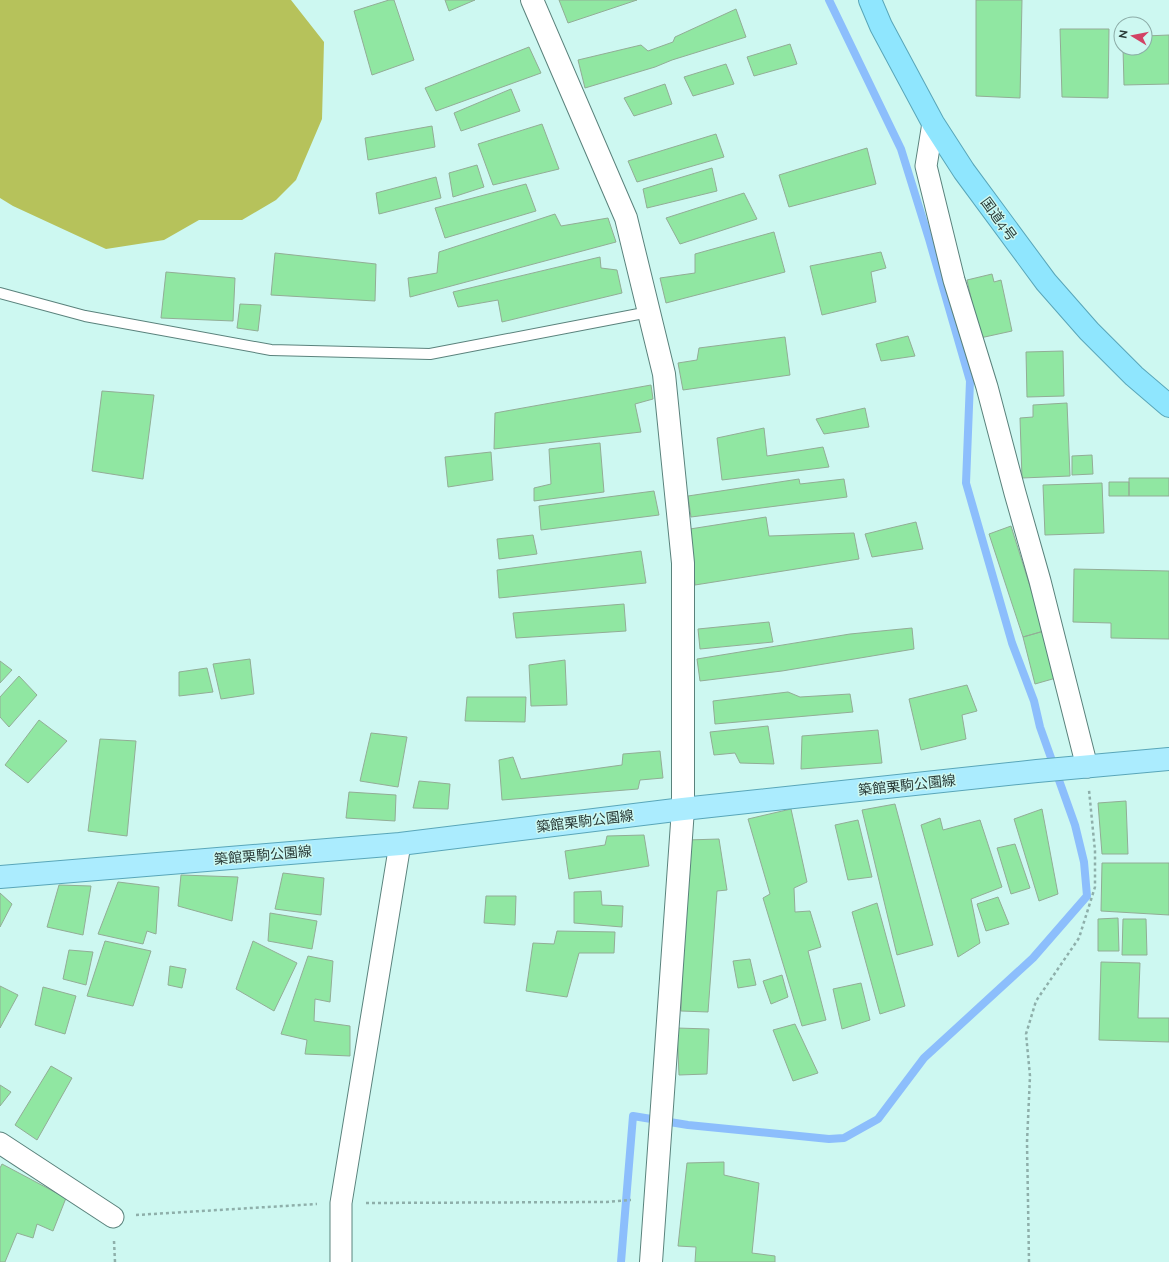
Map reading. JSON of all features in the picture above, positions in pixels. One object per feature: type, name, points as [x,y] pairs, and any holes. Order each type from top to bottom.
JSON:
[{"type":"highway","name":"国道4号","points":[[870,0],[881,26],[933,123],[964,171],[1046,282],[1089,331],[1134,376],[1169,406]]},
{"type":"main road","name":"築館栗駒公園線","points":[[0,877],[400,844],[683,809],[1037,771],[1169,759]]},
{"type":"street","points":[[532,0],[626,218],[664,374],[683,563],[683,809],[661,1103],[651,1262]]},
{"type":"street","points":[[933,123],[926,166],[954,280],[987,387],[1040,581],[1080,768]]},
{"type":"street","points":[[341,1262],[341,1203],[400,844]]},
{"type":"street","points":[[0,1142],[113,1217]]},
{"type":"lane","points":[[0,287],[12,297]]},
{"type":"lane","points":[[0,293],[85,316],[272,350],[430,354],[649,312]]},
{"type":"path","points":[[1030,1262],[1028,1142],[1030,1076],[1026,1034],[1036,1001],[1079,938],[1095,887],[1095,851],[1080,768]]},
{"type":"path","points":[[607,1202],[636,1199]]},
{"type":"green space","points":[[0,0],[291,0],[324,42],[322,119],[296,180],[276,200],[242,220],[199,220],[164,240],[106,249],[13,206],[0,198]]},
{"type":"building","points":[[389,0],[394,0],[414,60],[372,75],[354,11]]},
{"type":"building","points":[[445,0],[475,0],[449,11]]},
{"type":"building","points":[[559,0],[637,0],[568,23]]},
{"type":"building","points":[[976,0],[1022,0],[1020,98],[976,96]]},
{"type":"building","points":[[736,9],[746,37],[585,88],[578,60],[641,45],[648,51],[673,42],[675,37]]},
{"type":"building","points":[[1060,29],[1109,29],[1108,98],[1062,97]]},
{"type":"building","points":[[1169,35],[1169,84],[1124,85],[1123,56],[1153,56],[1153,36]]},
{"type":"building","points":[[790,44],[797,64],[754,76],[747,57]]},
{"type":"building","points":[[529,47],[541,73],[436,111],[425,88]]},
{"type":"building","points":[[726,64],[734,84],[693,96],[684,77]]},
{"type":"building","points":[[665,84],[672,104],[634,116],[624,98]]},
{"type":"building","points":[[511,89],[520,111],[461,131],[454,113]]},
{"type":"building","points":[[542,124],[559,169],[493,185],[478,144]]},
{"type":"building","points":[[432,126],[435,147],[368,160],[365,138]]},
{"type":"building","points":[[716,134],[724,157],[637,182],[628,161]]},
{"type":"building","points":[[867,148],[876,184],[789,207],[779,175]]},
{"type":"building","points":[[477,165],[484,187],[453,197],[449,173]]},
{"type":"building","points":[[712,168],[717,191],[647,208],[643,189]]},
{"type":"building","points":[[436,177],[441,198],[379,214],[376,193]]},
{"type":"building","points":[[526,184],[536,211],[445,238],[435,208]]},
{"type":"building","points":[[744,193],[757,219],[680,244],[666,218]]},
{"type":"building","points":[[555,214],[561,226],[608,218],[616,242],[410,297],[408,278],[437,273],[439,252]]},
{"type":"building","points":[[774,232],[785,272],[666,303],[660,278],[695,273],[695,254]]},
{"type":"building","points":[[881,252],[886,268],[871,272],[876,302],[822,315],[810,266]]},
{"type":"building","points":[[275,253],[376,264],[375,301],[271,295]]},
{"type":"building","points":[[600,257],[601,268],[617,270],[622,293],[502,322],[498,300],[458,307],[453,292]]},
{"type":"building","points":[[166,272],[235,278],[233,321],[161,318]]},
{"type":"building","points":[[992,274],[994,282],[1001,280],[1012,331],[980,338],[967,280]]},
{"type":"building","points":[[240,304],[261,305],[258,331],[237,328]]},
{"type":"building","points":[[908,336],[915,356],[881,361],[876,344]]},
{"type":"building","points":[[785,337],[790,375],[683,390],[678,363],[697,360],[699,348]]},
{"type":"building","points":[[1063,351],[1064,396],[1027,397],[1026,352]]},
{"type":"building","points":[[651,385],[653,399],[635,404],[641,432],[494,449],[495,413]]},
{"type":"building","points":[[102,391],[154,395],[143,479],[92,471]]},
{"type":"building","points":[[1067,403],[1070,476],[1022,478],[1020,418],[1033,417],[1033,405]]},
{"type":"building","points":[[865,408],[869,427],[824,434],[816,419]]},
{"type":"building","points":[[764,428],[767,456],[823,447],[829,467],[722,480],[717,438]]},
{"type":"building","points":[[600,443],[604,492],[534,501],[534,488],[551,484],[549,449]]},
{"type":"building","points":[[491,452],[493,480],[448,487],[445,457]]},
{"type":"building","points":[[1092,455],[1093,474],[1072,475],[1072,456]]},
{"type":"building","points":[[1129,478],[1169,478],[1169,496],[1129,496]]},
{"type":"building","points":[[799,479],[800,484],[844,479],[847,497],[691,517],[688,496]]},
{"type":"building","points":[[1109,482],[1129,482],[1129,496],[1109,496]]},
{"type":"building","points":[[1102,483],[1104,533],[1045,535],[1043,485]]},
{"type":"building","points":[[654,491],[659,515],[541,530],[539,506]]},
{"type":"building","points":[[766,517],[769,536],[854,533],[859,559],[695,585],[690,529]]},
{"type":"building","points":[[916,522],[923,549],[872,557],[865,534]]},
{"type":"building","points":[[1011,526],[1044,631],[1023,637],[989,534]]},
{"type":"building","points":[[533,535],[537,554],[499,559],[497,539]]},
{"type":"building","points":[[641,551],[646,583],[499,598],[497,570]]},
{"type":"building","points":[[1074,569],[1169,571],[1169,639],[1111,638],[1111,623],[1073,622]]},
{"type":"building","points":[[624,604],[626,631],[516,638],[513,613]]},
{"type":"building","points":[[769,622],[773,642],[700,649],[698,629]]},
{"type":"building","points":[[912,628],[914,649],[782,671],[700,681],[697,659],[850,634]]},
{"type":"building","points":[[1044,631],[1056,678],[1035,684],[1023,637]]},
{"type":"building","points":[[250,659],[254,694],[221,699],[213,664]]},
{"type":"building","points":[[565,660],[567,705],[531,706],[529,665]]},
{"type":"building","points":[[0,661],[12,670],[0,683]]},
{"type":"building","points":[[207,668],[213,692],[179,696],[179,672]]},
{"type":"building","points":[[19,676],[37,695],[9,727],[0,717],[0,697]]},
{"type":"building","points":[[967,685],[977,711],[962,715],[966,739],[921,750],[909,699]]},
{"type":"building","points":[[788,692],[800,697],[850,694],[853,712],[715,724],[713,701]]},
{"type":"building","points":[[467,697],[526,697],[525,722],[465,721]]},
{"type":"building","points":[[39,720],[67,741],[28,783],[5,765]]},
{"type":"building","points":[[768,726],[774,764],[740,763],[735,753],[714,755],[710,732]]},
{"type":"building","points":[[878,730],[882,763],[801,769],[802,736]]},
{"type":"building","points":[[371,733],[407,737],[398,787],[360,781]]},
{"type":"building","points":[[100,739],[136,741],[127,836],[88,831]]},
{"type":"building","points":[[660,751],[663,778],[640,780],[638,789],[502,800],[499,760],[513,757],[521,779],[622,765],[623,754]]},
{"type":"building","points":[[419,781],[450,784],[448,809],[413,808]]},
{"type":"building","points":[[349,792],[396,795],[395,821],[346,818]]},
{"type":"building","points":[[1126,801],[1128,854],[1102,854],[1098,803]]},
{"type":"building","points":[[895,804],[933,945],[897,955],[862,810]]},
{"type":"building","points":[[791,809],[807,882],[794,888],[795,912],[810,911],[821,947],[808,951],[826,1020],[802,1026],[763,898],[770,894],[748,819]]},
{"type":"building","points":[[1042,809],[1058,894],[1039,901],[1014,819]]},
{"type":"building","points":[[940,818],[943,830],[980,820],[1002,887],[971,899],[980,943],[958,957],[921,825]]},
{"type":"building","points":[[858,820],[872,877],[848,880],[835,825]]},
{"type":"building","points":[[644,835],[649,866],[569,879],[565,851],[605,845],[607,836]]},
{"type":"building","points":[[719,839],[727,890],[717,891],[708,1012],[681,1011],[687,840]]},
{"type":"building","points":[[1015,844],[1030,888],[1011,894],[997,848]]},
{"type":"building","points":[[1102,863],[1169,863],[1169,915],[1101,911]]},
{"type":"building","points":[[283,873],[324,878],[321,915],[275,909]]},
{"type":"building","points":[[181,875],[238,877],[232,921],[178,906]]},
{"type":"building","points":[[118,882],[159,887],[156,934],[147,931],[143,944],[98,934]]},
{"type":"building","points":[[59,885],[91,886],[83,935],[47,927]]},
{"type":"building","points":[[601,891],[602,905],[623,906],[622,927],[574,923],[574,892]]},
{"type":"building","points":[[0,893],[12,904],[0,927]]},
{"type":"building","points":[[486,896],[516,896],[515,925],[484,923]]},
{"type":"building","points":[[998,897],[1009,924],[986,931],[977,904]]},
{"type":"building","points":[[877,903],[905,1006],[880,1014],[852,912]]},
{"type":"building","points":[[270,913],[317,921],[312,949],[268,941]]},
{"type":"building","points":[[1118,918],[1119,951],[1098,951],[1098,919]]},
{"type":"building","points":[[1123,919],[1146,919],[1147,955],[1122,955]]},
{"type":"building","points":[[557,931],[615,932],[614,953],[579,953],[567,997],[526,991],[533,943],[554,944]]},
{"type":"building","points":[[105,941],[151,951],[133,1006],[87,996]]},
{"type":"building","points":[[253,941],[297,963],[274,1011],[236,989]]},
{"type":"building","points":[[69,950],[93,952],[86,985],[63,979]]},
{"type":"building","points":[[308,956],[333,961],[330,1002],[315,999],[314,1021],[350,1026],[350,1056],[305,1054],[307,1040],[281,1034]]},
{"type":"building","points":[[750,959],[756,985],[738,988],[733,961]]},
{"type":"building","points":[[1101,962],[1140,963],[1138,1018],[1169,1018],[1169,1042],[1099,1040]]},
{"type":"building","points":[[170,966],[186,969],[182,988],[168,985]]},
{"type":"building","points":[[782,975],[788,997],[771,1004],[763,981]]},
{"type":"building","points":[[861,983],[870,1020],[842,1029],[833,989]]},
{"type":"building","points":[[0,986],[18,995],[0,1028]]},
{"type":"building","points":[[43,987],[76,996],[65,1034],[35,1025]]},
{"type":"building","points":[[795,1024],[818,1073],[793,1081],[773,1030]]},
{"type":"building","points":[[677,1028],[709,1029],[707,1074],[679,1075]]},
{"type":"building","points":[[51,1066],[72,1078],[37,1140],[15,1125]]},
{"type":"building","points":[[0,1085],[11,1092],[0,1106]]},
{"type":"building","points":[[724,1162],[724,1175],[759,1183],[752,1253],[775,1256],[775,1262],[695,1262],[696,1247],[678,1246],[687,1163]]},
{"type":"building","points":[[2,1164],[66,1198],[53,1231],[37,1224],[33,1238],[17,1233],[5,1262],[0,1262],[0,1168]]},
{"type":"waterway","points":[[621,1262],[633,1116],[688,1125],[829,1139],[844,1138],[878,1119],[924,1058],[1033,958],[1087,896],[1084,862],[1075,825],[1040,727],[1034,701],[1012,643],[966,483],[970,381],[901,149],[829,0]]}]
